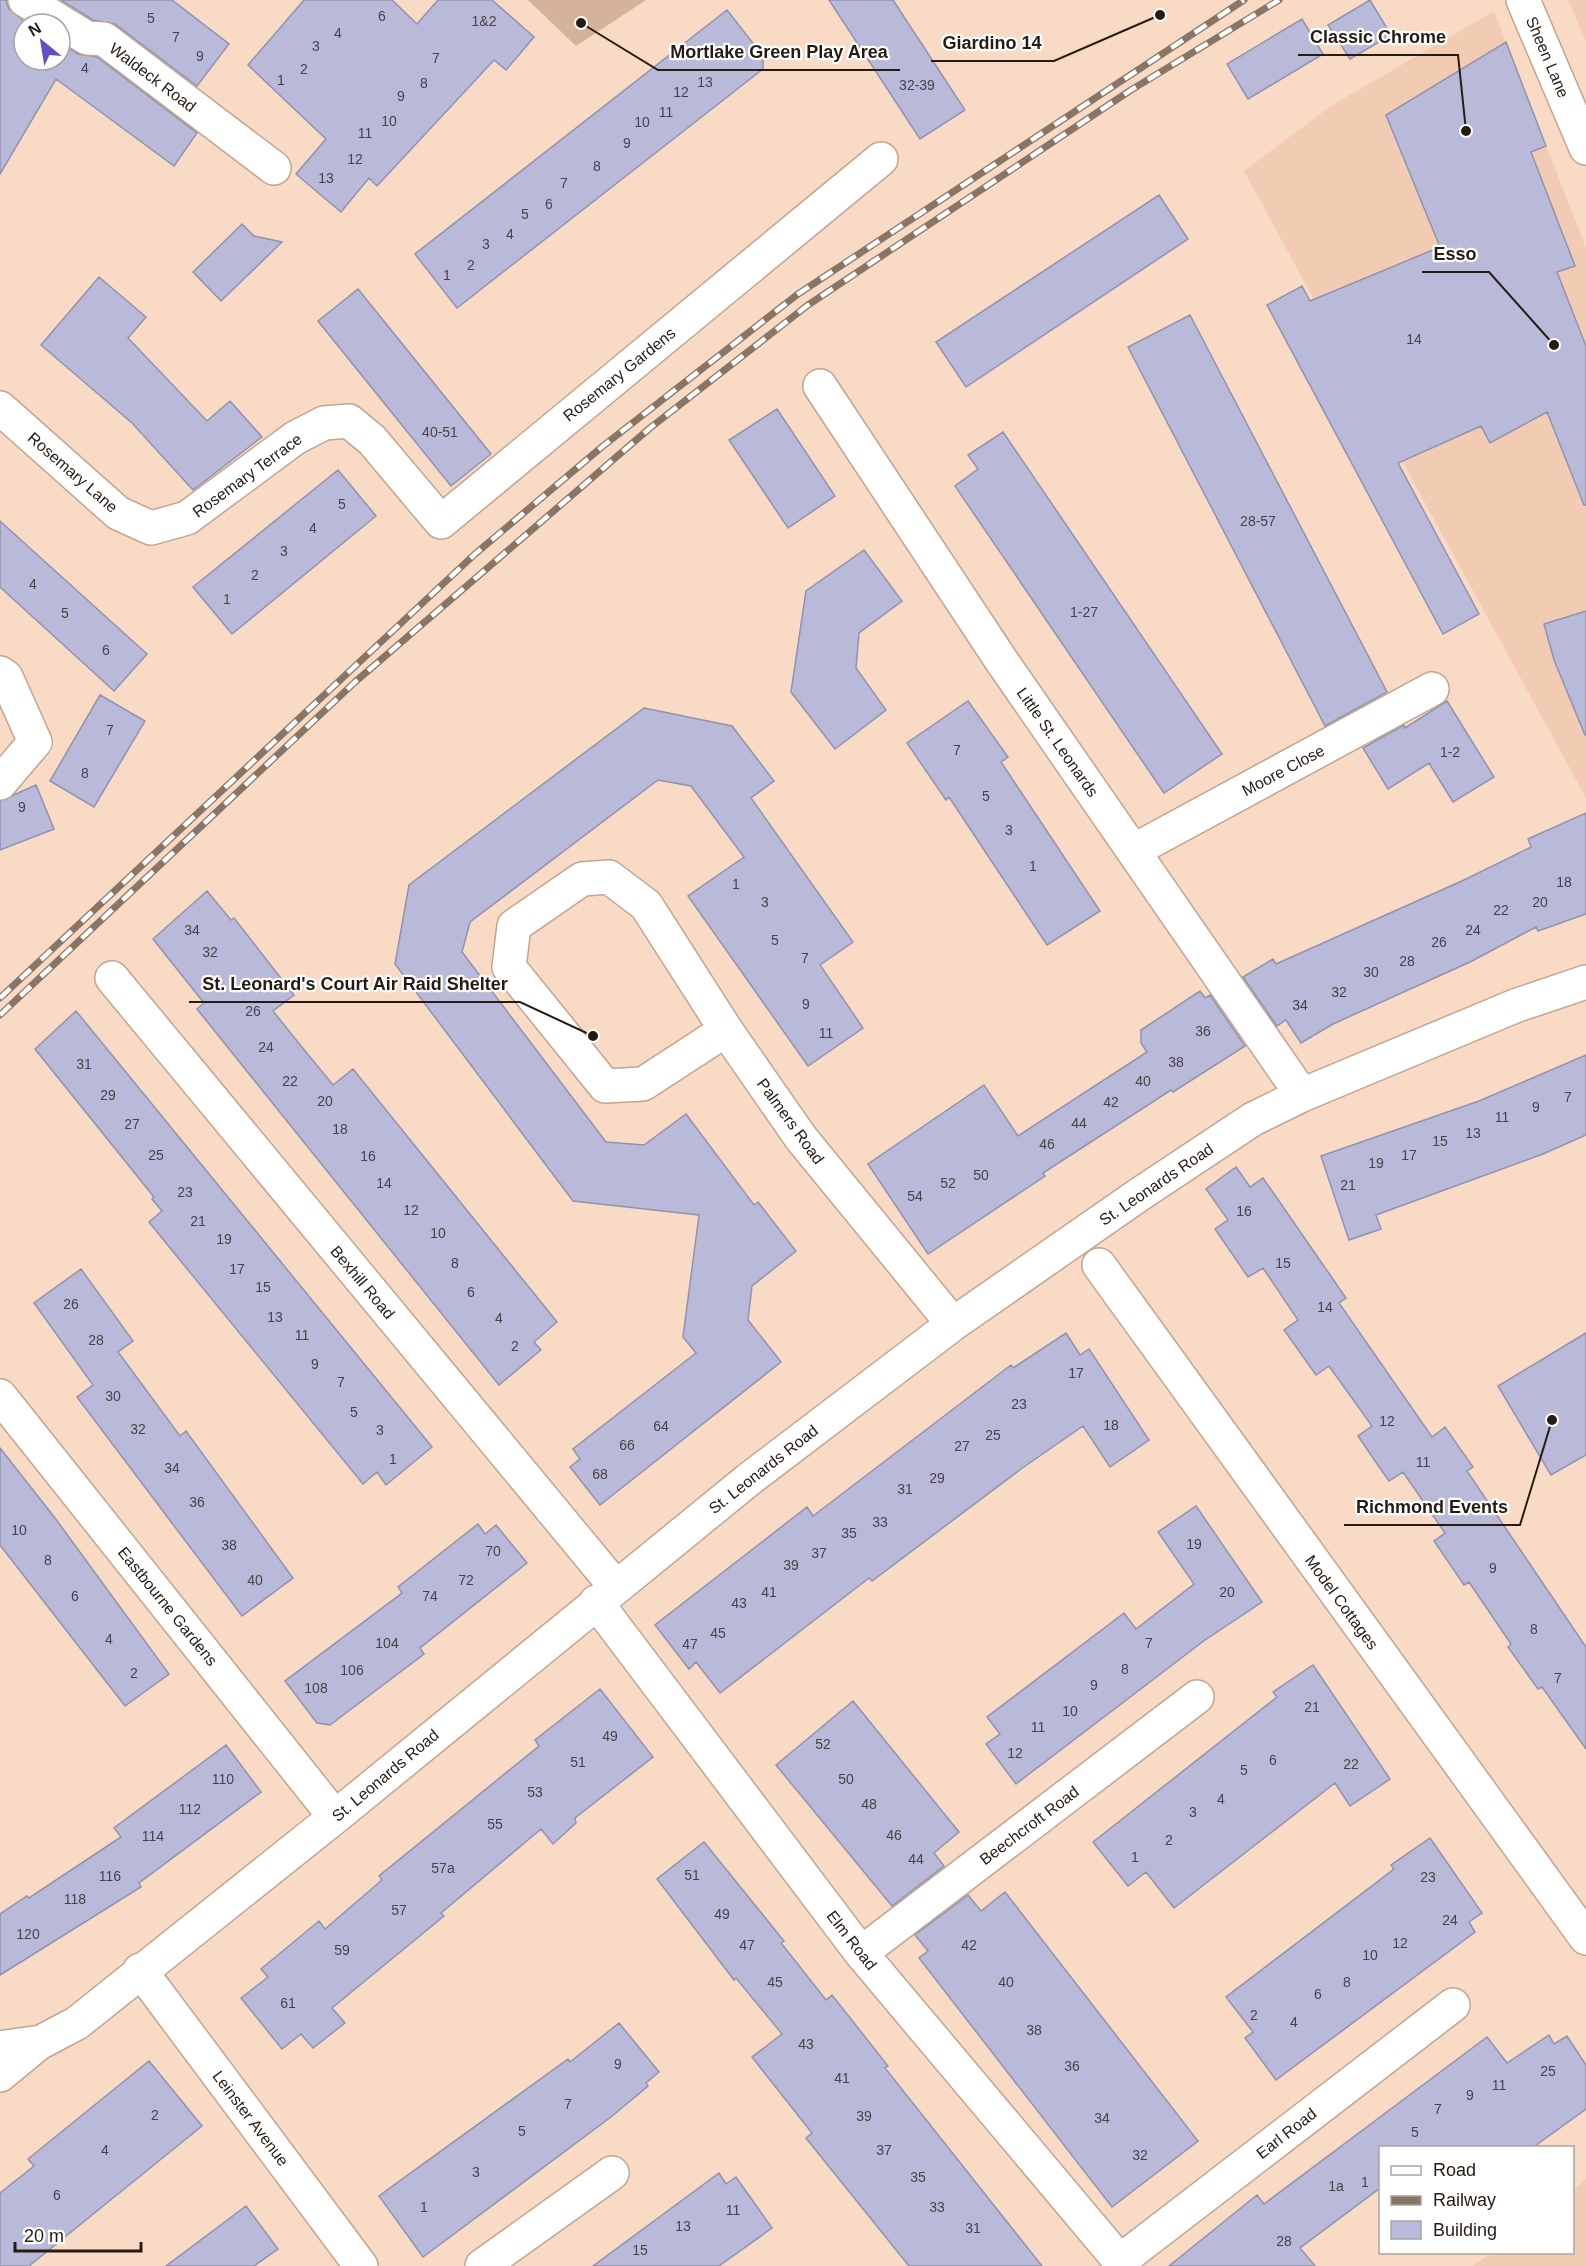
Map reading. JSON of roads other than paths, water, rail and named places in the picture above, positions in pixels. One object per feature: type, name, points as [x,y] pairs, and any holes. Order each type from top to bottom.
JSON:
[{"type":"street","name":"Waldeck Road","points":[[25,0],[87,38],[104,39],[274,168]]},
{"type":"street","name":"Sheen Lane","points":[[1523,0],[1586,148]]},
{"type":"street","name":"Rosemary Gardens","points":[[372,440],[441,522],[881,159]]},
{"type":"street","name":"Little St. Leonards","points":[[820,386],[1001,660],[1302,1095]]},
{"type":"street","name":"Rosemary Lane","points":[[0,408],[118,513],[151,528]]},
{"type":"street","name":"Rosemary Terrace","points":[[151,528],[187,518],[295,438],[324,423],[349,421],[372,440]]},
{"type":"street","points":[[0,673],[6,677],[35,742],[0,783]]},
{"type":"street","name":"Moore Close","points":[[1133,851],[1432,688]]},
{"type":"street","name":"Palmers Road","points":[[726,1030],[643,1084],[604,1086],[509,968],[514,926],[582,879],[609,877],[646,905],[726,1030],[801,1138],[953,1324]]},
{"type":"street","name":"Bexhill Road","points":[[112,978],[605,1594]]},
{"type":"street","name":"St. Leonards Road","points":[[0,2048],[41,2042],[77,2023],[140,1970],[335,1817],[605,1594],[757,1473],[953,1324],[1244,1124],[1302,1095],[1515,1006],[1586,982]]},
{"type":"street","name":"Model Cottages","points":[[1099,1265],[1586,1938]]},
{"type":"street","name":"Eastbourne Gardens","points":[[0,1396],[335,1817]]},
{"type":"street","name":"Elm Road","points":[[605,1594],[861,1953],[1122,2264]]},
{"type":"street","name":"Beechcroft Road","points":[[861,1953],[1197,1697]]},
{"type":"street","name":"Leinster Avenue","points":[[140,1970],[361,2266]]},
{"type":"street","name":"Earl Road","points":[[1122,2264],[1453,2005]]},
{"type":"street","points":[[0,2075],[41,2042]]},
{"type":"street","points":[[482,2266],[612,2173]]},
{"type":"railway","points":[[0,998],[475,554],[603,446],[798,294],[1244,0]]},
{"type":"railway","points":[[0,1015],[355,682],[650,428],[808,305],[1131,90],[1279,0]]},
{"type":"place","name":"Giardino 14","points":[[1160,15]]},
{"type":"place","name":"Mortlake Green Play Area","points":[[581,23]]},
{"type":"place","name":"Classic Chrome","points":[[1466,131]]},
{"type":"place","name":"Esso","points":[[1554,345]]},
{"type":"place","name":"St. Leonard's Court Air Raid Shelter","points":[[593,1036]]},
{"type":"place","name":"Richmond Events","points":[[1552,1420]]}]
